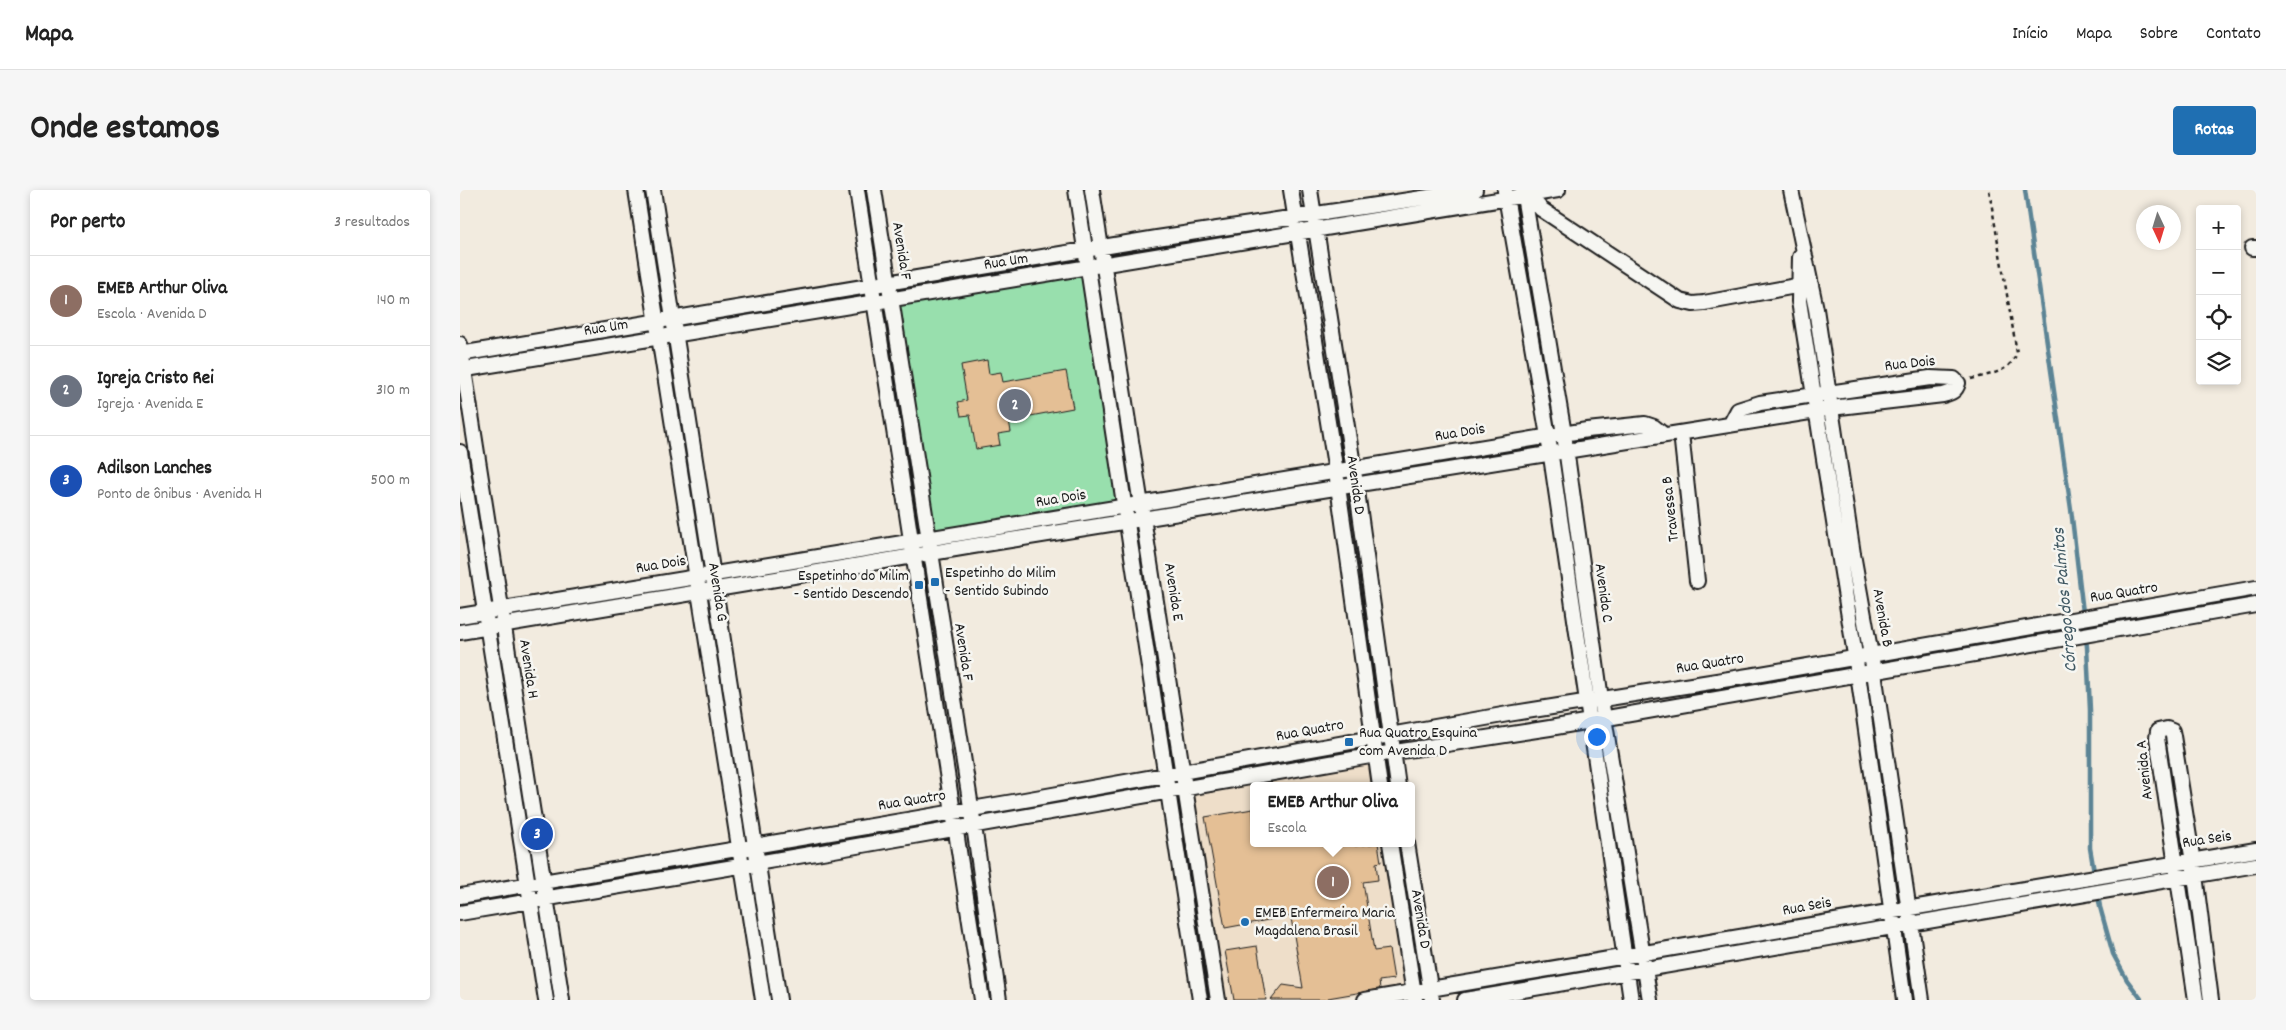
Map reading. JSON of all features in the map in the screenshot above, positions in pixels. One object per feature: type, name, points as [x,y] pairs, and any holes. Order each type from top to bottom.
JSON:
[{"type":"street","name":"Avenida G","points":[[636,190],[763,1000]]},
{"type":"street","name":"Avenida G","points":[[653,190],[717,589],[779,1000]]},
{"type":"street","name":"Avenida F","points":[[857,190],[982,1000]]},
{"type":"street","name":"Avenida F","points":[[874,190],[974,826],[999,1000]]},
{"type":"street","points":[[1077,190],[1200,1000]]},
{"type":"street","name":"Avenida E","points":[[1092,190],[1218,1000]]},
{"type":"street","name":"Avenida D","points":[[1291,190],[1336,472],[1379,782]]},
{"type":"street","name":"Avenida D","points":[[1310,190],[1354,469],[1397,782]]},
{"type":"street","name":"Rua Um","points":[[460,351],[658,322],[1313,213],[1476,190]]},
{"type":"street","name":"Rua Um","points":[[462,370],[1316,229],[1498,195],[1558,190]]},
{"type":"street","name":"Avenida B","points":[[1791,190],[1801,243],[1805,285],[1829,392],[1874,672],[1909,923],[1922,1000]]},
{"type":"street","points":[[1526,193],[1541,209],[1680,301],[1693,304],[1704,303],[1805,285]]},
{"type":"street","name":"Avenida C","points":[[1526,193],[1564,434],[1604,719],[1650,1000]]},
{"type":"street","name":"Avenida C","points":[[1498,195],[1548,436],[1630,1000]]},
{"type":"street","points":[[647,259],[663,255]]},
{"type":"street","name":"Avenida B","points":[[1805,285],[1799,301],[1858,674],[1892,926],[1904,1000]]},
{"type":"street","name":"Avenida H","points":[[460,351],[562,1000]]},
{"type":"street","name":"Rua Dois","points":[[460,632],[1144,518],[1664,436],[1816,411],[1831,408],[1944,396],[1952,393],[1957,388],[1958,383],[1954,379],[1930,378],[1813,394],[1745,407],[1738,410],[1730,425]]},
{"type":"street","points":[[1106,388],[1123,385]]},
{"type":"street","name":"Rua Dois","points":[[460,616],[1548,436],[1645,424],[1654,427],[1664,436]]},
{"type":"street","name":"Travessa B","points":[[1681,433],[1697,581]]},
{"type":"street","name":"Avenida H","points":[[460,452],[546,1000]]},
{"type":"street","points":[[681,473],[698,470]]},
{"type":"street","name":"Rua Quatro","points":[[460,896],[954,812],[1372,738],[2256,588]]},
{"type":"street","points":[[2153,606],[2157,622]]},
{"type":"street","name":"Rua Quatro","points":[[460,912],[742,866],[2256,606]]},
{"type":"street","name":"Avenida A","points":[[2196,1000],[2161,769],[2157,738],[2159,730],[2170,729],[2173,733],[2195,875],[2211,1000]]},
{"type":"street","points":[[723,743],[739,739]]},
{"type":"street","points":[[1870,762],[1886,760]]},
{"type":"street","points":[[514,791],[530,789]]},
{"type":"street","points":[[1601,799],[1616,795]]},
{"type":"street","points":[[520,828],[536,826]]},
{"type":"street","points":[[797,838],[800,856]]},
{"type":"street","name":"Avenida D","points":[[1391,847],[1414,996]]},
{"type":"street","name":"Avenida D","points":[[1408,847],[1431,995]]},
{"type":"street","name":"Rua Seis","points":[[1365,1000],[1431,995],[1624,956],[1907,907],[2256,850]]},
{"type":"street","name":"Rua Seis","points":[[1465,1000],[2256,865]]},
{"type":"street","points":[[626,868],[630,884]]},
{"type":"street","points":[[479,893],[482,909]]},
{"type":"path","points":[[1958,383],[2004,370],[2013,363],[2017,353],[1989,190]]},
{"type":"shaded area","points":[[1374,758],[1377,782],[1250,782],[1250,847],[1387,847],[1407,987],[1331,1000],[1222,1000],[1188,791]]},
{"type":"green space","points":[[1087,266],[1124,507],[928,539],[892,298]]},
{"type":"building","points":[[987,360],[989,374],[1001,372],[1003,382],[1066,371],[1073,408],[1009,420],[1011,432],[998,434],[1000,445],[976,449],[970,415],[961,416],[958,402],[967,400],[961,365]]},
{"type":"building","points":[[1250,810],[1250,847],[1379,847],[1381,862],[1376,863],[1378,880],[1363,882],[1374,951],[1389,949],[1394,979],[1379,981],[1380,989],[1328,998],[1328,1000],[1271,1000],[1283,985],[1303,988],[1291,918],[1290,916],[1225,928],[1205,817]]},
{"type":"building","points":[[1257,946],[1266,1000],[1234,1000],[1225,951]]},
{"type":"waterway","name":"Córrego dos Palmitos","points":[[2025,190],[2071,509],[2087,647],[2090,710],[2090,848],[2100,907],[2113,954],[2127,980],[2142,1000]]},
{"type":"place","name":"Igreja Cristo Rei","points":[[1015,405]]},
{"type":"place","name":"Espetinho do Milim - Sentido Subindo","points":[[935,582]]},
{"type":"place","name":"Espetinho do Milim - Sentido Descendo","points":[[919,585]]},
{"type":"place","name":"Rua Quatro Esquina com Avenida D","points":[[1349,742]]},
{"type":"place","name":"Adilson Lanches","points":[[537,834]]},
{"type":"place","name":"EMEB Arthur Oliva","points":[[1333,882]]},
{"type":"place","name":"EMEB Enfermeira Maria Magdalena Brasil","points":[[1245,922]]}]
